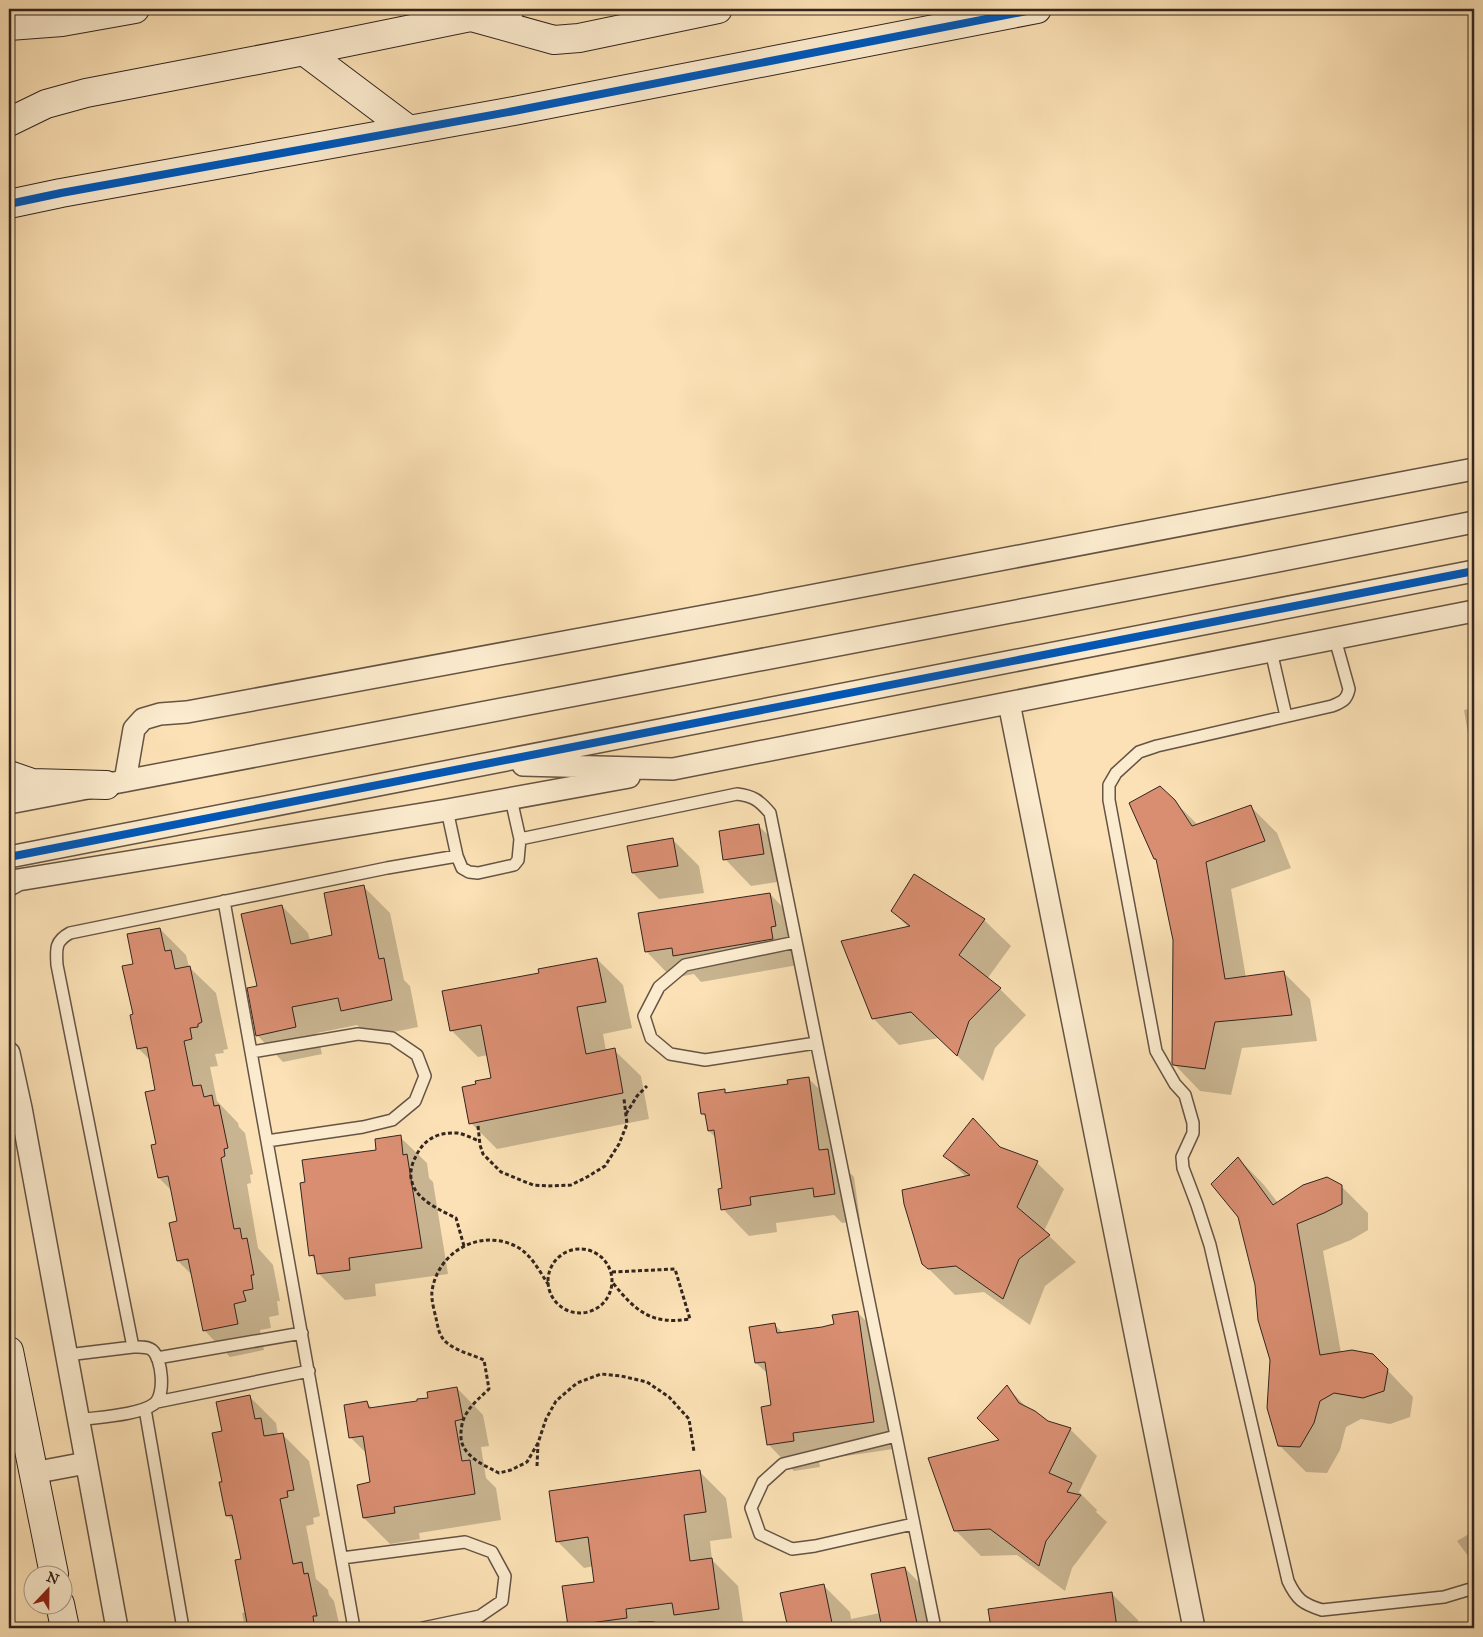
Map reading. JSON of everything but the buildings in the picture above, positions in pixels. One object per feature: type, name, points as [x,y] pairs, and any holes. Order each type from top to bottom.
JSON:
[{"type":"street","points":[[9,26],[62,22],[135,9]]},
{"type":"street","points":[[9,122],[46,104],[86,93],[510,9]]},
{"type":"street","points":[[471,17],[554,40],[579,38],[718,9]]},
{"type":"street","points":[[9,204],[409,130],[1037,9]]},
{"type":"street","points":[[304,51],[409,130]]},
{"type":"street","points":[[116,783],[134,729],[143,719],[160,714],[206,709],[1474,469]]},
{"type":"street","points":[[9,803],[1227,571],[1474,522]]},
{"type":"street","points":[[9,857],[1474,571]]},
{"type":"street","points":[[9,884],[18,880],[448,810],[673,769],[1474,612]]},
{"type":"street","points":[[1009,703],[1194,1628]]},
{"type":"street","points":[[482,764],[673,769]]},
{"type":"street","points":[[9,775],[32,783],[116,783]]},
{"type":"street","points":[[9,1053],[21,1108],[117,1628]]},
{"type":"street","points":[[9,1351],[52,1564]]},
{"type":"street","points":[[33,1473],[86,1462]]},
{"type":"street","points":[[62,1614],[65,1628]]},
{"type":"lane","points":[[1335,639],[1349,689],[1348,695],[1343,702],[1157,746],[1139,752],[1116,773],[1109,785],[1109,800],[1156,1051],[1175,1084],[1185,1095],[1193,1123],[1193,1134],[1182,1157],[1183,1168],[1210,1245],[1288,1581],[1294,1594],[1305,1604],[1322,1610],[1444,1597],[1474,1588]]},
{"type":"lane","points":[[1272,651],[1286,716]]},
{"type":"lane","points":[[520,839],[737,794],[750,796],[761,803],[770,813],[935,1628]]},
{"type":"lane","points":[[448,810],[457,856],[462,868],[469,872],[478,873],[514,865],[518,860],[520,839],[511,798]]},
{"type":"lane","points":[[133,1347],[57,965],[56,951],[61,938],[70,933],[378,870],[457,856]]},
{"type":"lane","points":[[224,902],[354,1628]]},
{"type":"lane","points":[[796,942],[685,965],[659,988],[644,1016],[651,1038],[670,1054],[705,1060],[816,1043]]},
{"type":"lane","points":[[252,1052],[358,1034],[392,1038],[417,1055],[426,1076],[415,1101],[392,1120],[363,1127],[267,1141]]},
{"type":"lane","points":[[157,1358],[302,1333]]},
{"type":"lane","points":[[66,1355],[133,1347],[144,1347],[153,1350],[157,1358],[162,1384],[157,1402]]},
{"type":"lane","points":[[79,1420],[145,1409],[157,1402],[309,1371]]},
{"type":"lane","points":[[145,1409],[183,1628]]},
{"type":"lane","points":[[896,1436],[783,1464],[763,1482],[751,1508],[760,1534],[792,1549],[814,1546],[913,1524]]},
{"type":"lane","points":[[342,1558],[465,1542],[492,1552],[505,1576],[502,1601],[480,1616],[423,1628]]},
{"type":"lane","points":[[641,1628],[652,1628]]},
{"type":"path","points":[[626,1115],[637,1096],[647,1086]]},
{"type":"path","points":[[478,1126],[479,1141],[484,1154],[501,1172],[533,1185],[571,1184],[587,1178],[605,1166],[619,1144],[627,1124],[624,1100]]},
{"type":"path","points":[[464,1246],[456,1218],[432,1206],[420,1195],[412,1182],[412,1164],[419,1149],[427,1139],[458,1133],[479,1141]]},
{"type":"path","points":[[548,1284],[532,1259],[520,1248],[488,1239],[464,1246],[447,1259],[440,1270],[432,1292],[440,1334],[447,1343],[484,1360],[489,1389],[466,1412],[460,1426],[461,1444],[470,1456],[480,1464],[499,1473],[512,1470],[527,1462],[538,1443],[546,1419],[556,1401],[577,1383],[601,1374],[622,1376],[647,1382],[669,1398],[688,1419],[694,1452]]},
{"type":"path","points":[[590,1250],[599,1254],[607,1262],[612,1272],[611,1293],[606,1303],[597,1310],[587,1313],[576,1314],[557,1304],[550,1295],[548,1284],[550,1269],[560,1256],[568,1251],[590,1250]]},
{"type":"path","points":[[612,1272],[675,1269],[690,1319],[673,1322],[660,1320],[648,1315],[626,1298],[613,1282]]},
{"type":"path","points":[[537,1466],[538,1443]]},
{"type":"cycle path","points":[[9,204],[514,111],[1037,9]]},
{"type":"cycle path","points":[[9,857],[1474,571]]}]
